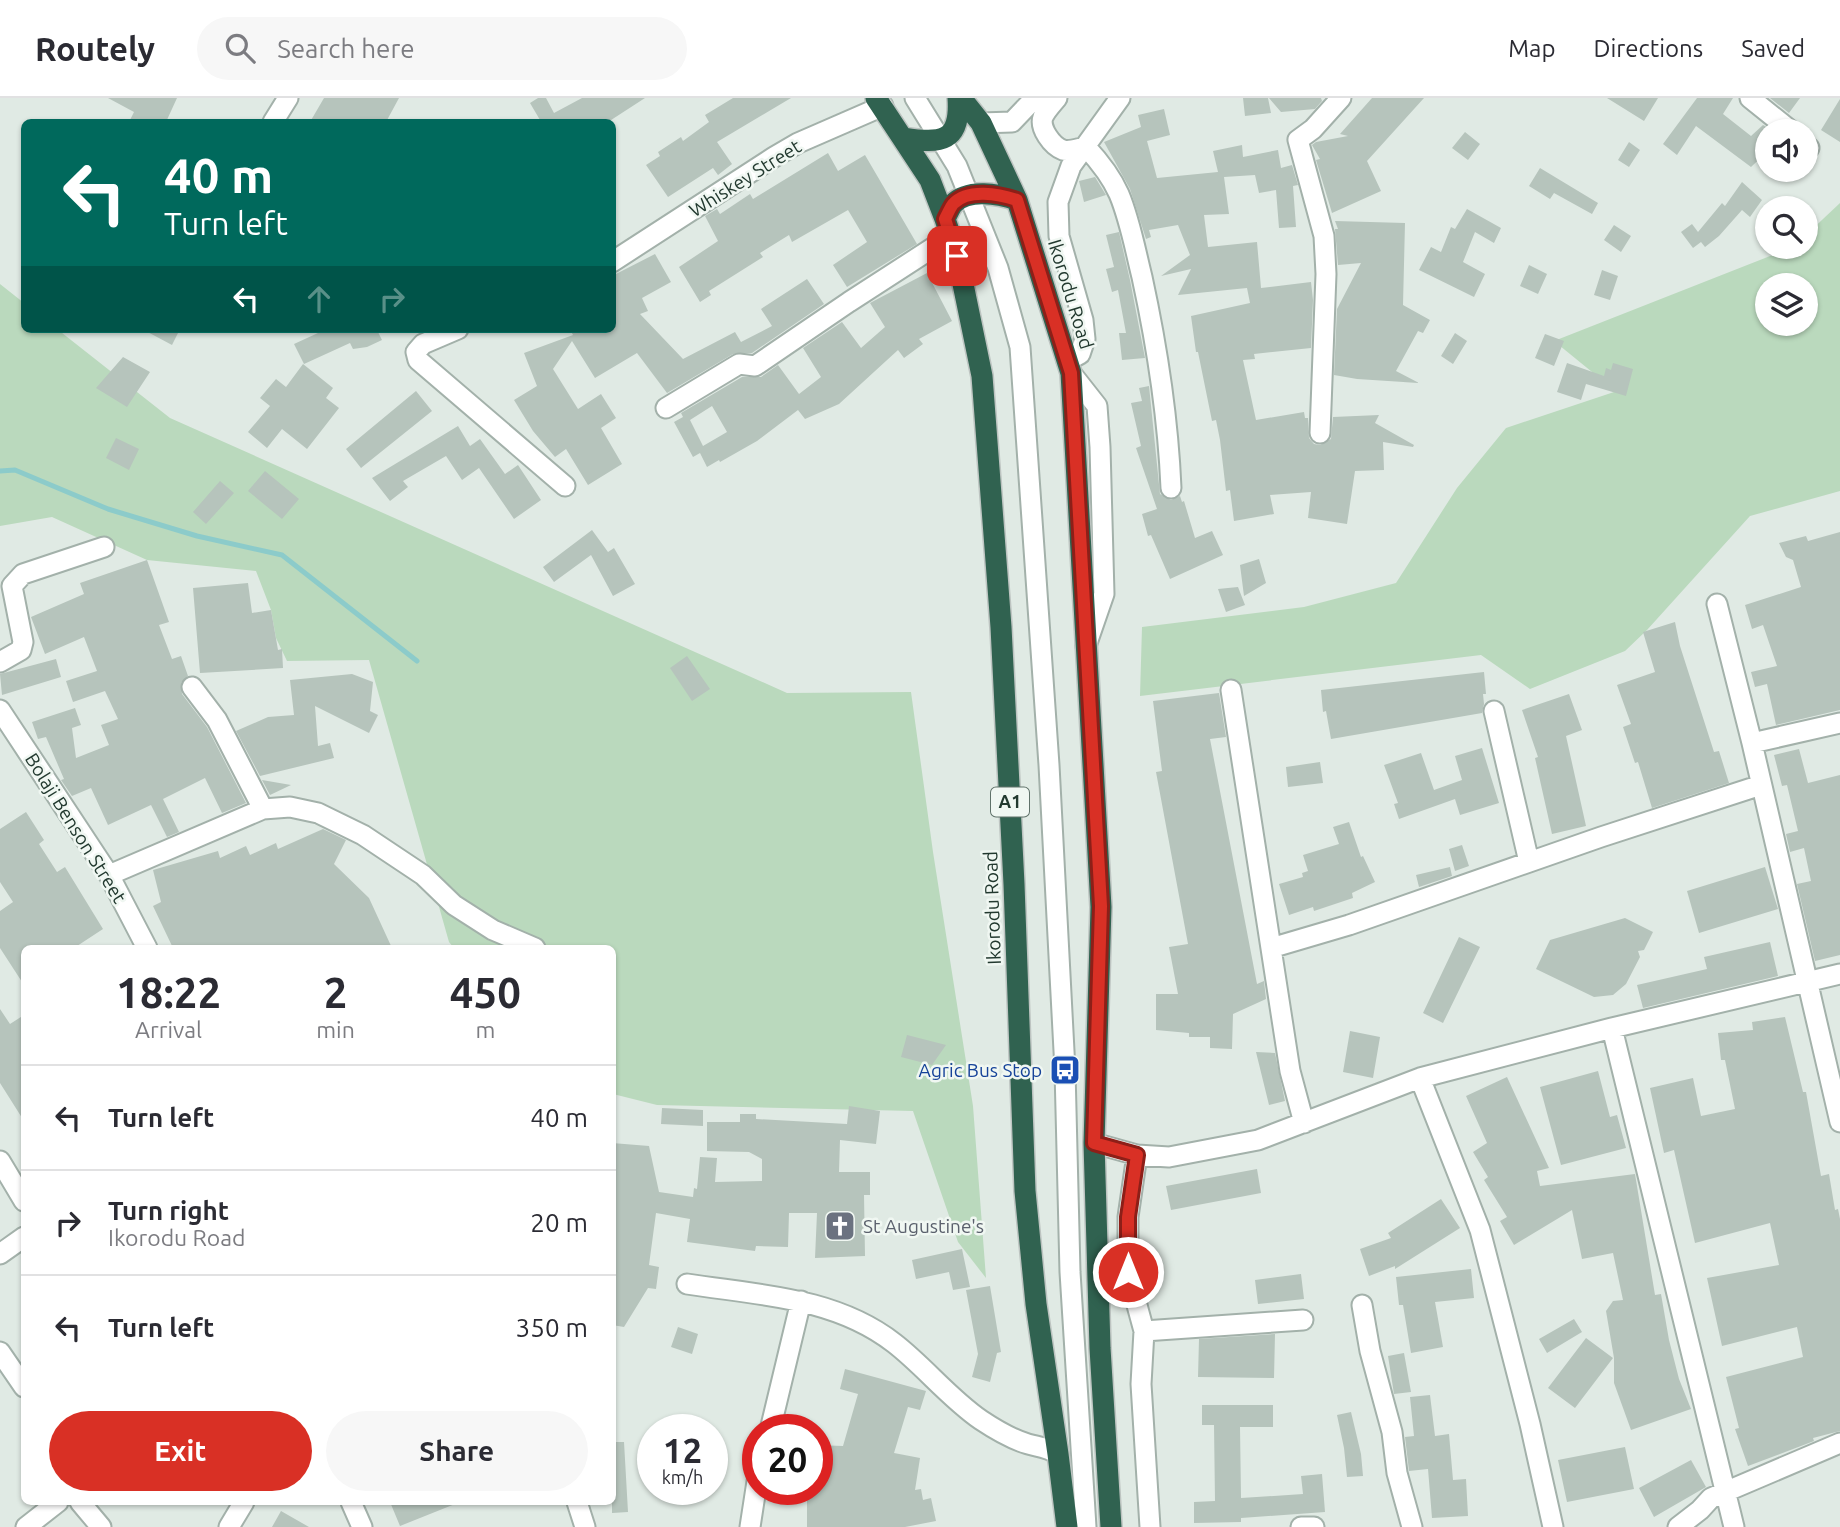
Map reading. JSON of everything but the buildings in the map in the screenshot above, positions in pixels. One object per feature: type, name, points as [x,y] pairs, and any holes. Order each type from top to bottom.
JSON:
[{"type":"highway","name":"Ikorodu Road","points":[[880,102],[930,180],[948,228],[960,268],[982,376],[1001,627],[1025,1191],[1036,1304],[1067,1527]]},
{"type":"highway","points":[[904,138],[929,142],[942,140],[957,127],[959,112],[968,106]]},
{"type":"highway","name":"Ikorodu Road","points":[[968,106],[1017,200],[1069,367],[1101,906],[1094,1143],[1100,1348],[1111,1527]]},
{"type":"highway","points":[[948,228],[953,204],[969,196],[998,194],[1017,200]]},
{"type":"street","points":[[275,119],[288,98]]},
{"type":"street","points":[[915,98],[957,166],[998,268],[1020,347],[1049,765],[1065,1070],[1070,1272],[1086,1527]]},
{"type":"street","points":[[968,106],[1012,122],[1035,98]]},
{"type":"street","points":[[1057,98],[1044,116],[1043,123],[1051,141],[1061,150],[1086,147]]},
{"type":"street","points":[[1069,367],[1080,354],[1085,339],[1083,320],[1059,236],[1058,202],[1071,166],[1120,98]]},
{"type":"street","points":[[1320,433],[1326,274],[1324,236],[1298,139],[1313,129],[1341,98]]},
{"type":"street","points":[[1750,98],[1776,119]]},
{"type":"street","name":"Whiskey Street","points":[[616,259],[774,157],[880,102]]},
{"type":"street","points":[[1086,147],[1102,164],[1119,194],[1132,234],[1160,378],[1169,444],[1171,488]]},
{"type":"street","points":[[666,408],[739,364],[755,366],[849,302],[948,228]]},
{"type":"street","points":[[449,333],[423,344],[416,352],[418,360],[565,486]]},
{"type":"street","points":[[0,662],[21,650],[23,642],[12,586],[17,578],[104,547]]},
{"type":"street","points":[[1717,604],[1840,1122]]},
{"type":"street","points":[[192,687],[217,720],[263,809]]},
{"type":"street","points":[[1231,690],[1290,1071],[1304,1123]]},
{"type":"street","name":"Bolaji Benson Street","points":[[0,710],[109,875],[145,945]]},
{"type":"street","points":[[1494,711],[1529,862]]},
{"type":"street","points":[[1752,743],[1840,723]]},
{"type":"street","points":[[1271,948],[1349,925],[1761,785]]},
{"type":"street","points":[[109,875],[263,809],[290,807],[318,813],[363,835],[423,875],[454,905],[493,930],[528,945]]},
{"type":"street","points":[[1094,1143],[1137,1155],[1168,1157],[1258,1140],[1420,1078],[1612,1028],[1840,974]]},
{"type":"street","points":[[1612,1028],[1734,1527]]},
{"type":"street","points":[[1420,1078],[1480,1230],[1530,1424],[1553,1527]]},
{"type":"street","points":[[1137,1155],[1128,1217],[1128,1272],[1144,1331],[1141,1384],[1150,1527]]},
{"type":"street","points":[[0,1161],[21,1196]]},
{"type":"street","points":[[0,1254],[21,1239]]},
{"type":"street","points":[[687,1284],[801,1301],[847,1314],[895,1344],[979,1418],[1005,1435],[1058,1454]]},
{"type":"street","points":[[774,1414],[801,1301]]},
{"type":"street","points":[[1362,1305],[1370,1351],[1392,1432],[1396,1473],[1412,1527]]},
{"type":"street","points":[[1144,1331],[1303,1320]]},
{"type":"street","points":[[0,1352],[21,1383]]},
{"type":"street","points":[[1678,1527],[1711,1498],[1725,1490],[1840,1443]]},
{"type":"street","points":[[26,1527],[54,1505]]},
{"type":"street","points":[[83,1505],[101,1527]]},
{"type":"street","points":[[229,1527],[242,1505]]},
{"type":"street","points":[[352,1505],[362,1527]]},
{"type":"street","points":[[578,1505],[585,1527]]},
{"type":"street","points":[[750,1527],[753,1505]]},
{"type":"street","points":[[1301,1527],[1314,1527]]},
{"type":"green space","points":[[1840,203],[1840,491],[1750,516],[1625,651],[1530,689],[1481,655],[1140,696],[1142,627],[1304,607],[1396,583],[1457,488],[1506,428],[1614,392],[1554,341],[1762,259],[1818,259],[1818,224]]},
{"type":"green space","points":[[0,284],[21,301],[21,333],[62,333],[170,418],[787,693],[911,692],[973,1106],[986,1278],[958,1242],[913,1111],[657,1105],[616,1095],[616,945],[452,945],[369,660],[287,661],[276,638],[271,610],[256,571],[147,560],[52,517],[0,526]]},
{"type":"waterway","points":[[0,471],[15,470],[108,509],[197,536],[282,555],[417,661]]},
{"type":"place","name":"Agric Bus Stop","points":[[1065,1070]]},
{"type":"place","name":"St Augustine's","points":[[840,1226]]},
{"type":"route","points":[[957,256],[945,219],[953,204],[969,196],[985,194],[998,194],[1017,200],[1071,373],[1101,906],[1094,1143],[1137,1155],[1128,1217],[1128,1272]]}]
